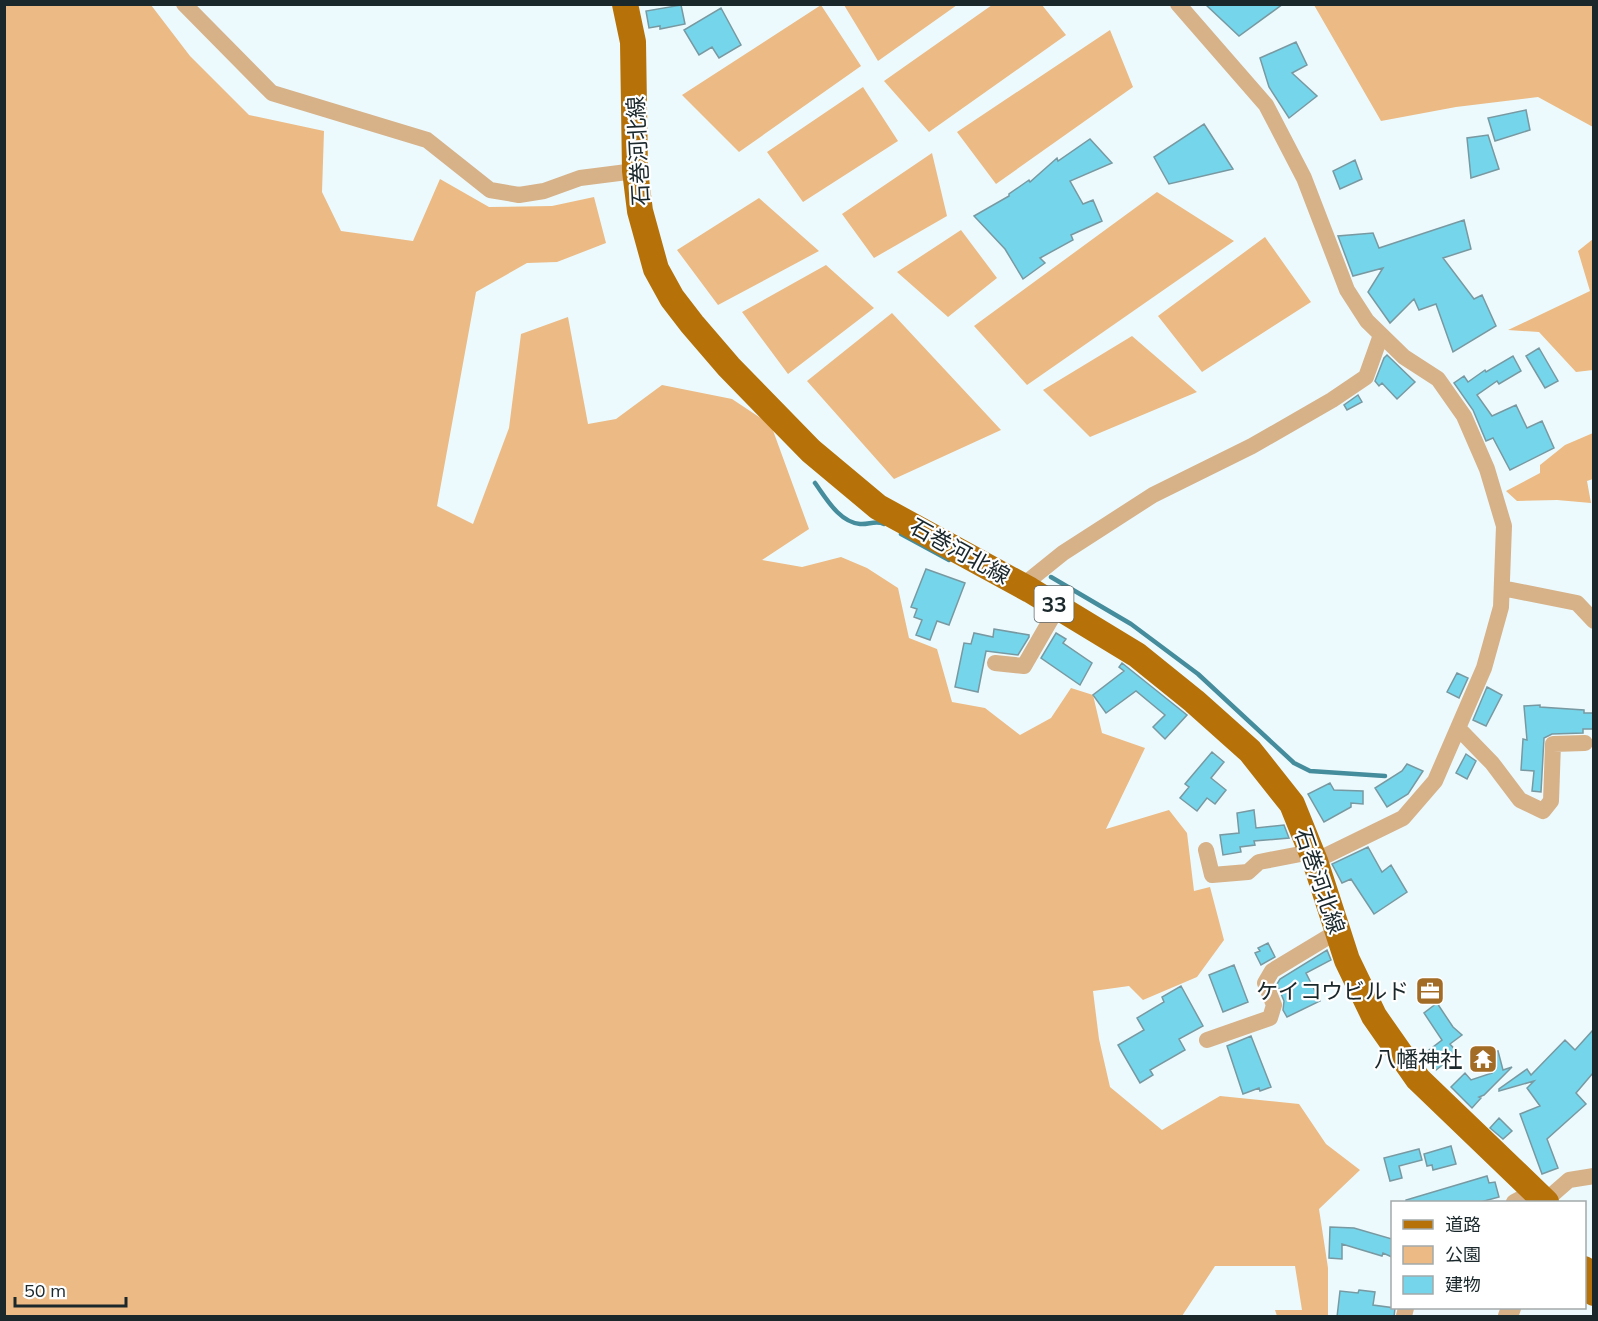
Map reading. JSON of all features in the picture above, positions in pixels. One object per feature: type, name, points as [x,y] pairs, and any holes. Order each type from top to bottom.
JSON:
[{"type":"main road","name":"石巻河北線","points":[[625,4],[633,42],[635,171],[640,211],[656,269],[672,298],[729,367],[811,451],[878,507],[1022,586],[1137,655],[1250,750],[1292,804],[1313,856],[1347,960],[1374,1016],[1418,1079],[1537,1200]]},
{"type":"main road","points":[[1586,1274],[1593,1293]]},
{"type":"street","points":[[184,4],[272,93],[427,140],[490,190],[519,195],[544,190],[580,178],[635,171]]},
{"type":"street","points":[[1178,4],[1266,105],[1304,178],[1347,290],[1367,321],[1404,357],[1438,379],[1464,416],[1487,469],[1504,526],[1501,607],[1484,668],[1435,781],[1403,819],[1313,856],[1259,862],[1248,872],[1212,875],[1206,850]]},
{"type":"street","points":[[1022,586],[1063,553],[1153,495],[1252,446],[1332,400],[1366,377],[1381,335]]},
{"type":"street","points":[[1502,588],[1585,605],[1593,621]]},
{"type":"street","points":[[995,663],[1024,666],[1058,607]]},
{"type":"street","points":[[1458,728],[1492,763],[1520,800],[1543,811],[1551,801],[1553,744],[1585,743]]},
{"type":"street","points":[[1207,1040],[1270,1018],[1274,1005],[1265,983],[1272,971],[1338,931]]},
{"type":"street","points":[[1537,1200],[1569,1180],[1593,1176]]},
{"type":"green space","points":[[5,5],[151,5],[190,56],[249,115],[324,131],[322,192],[341,231],[413,241],[440,179],[489,207],[552,206],[594,197],[606,243],[557,262],[527,263],[476,292],[437,506],[473,524],[509,428],[521,334],[568,317],[588,424],[616,419],[662,385],[732,399],[771,425],[809,529],[762,560],[802,567],[841,557],[867,568],[898,588],[909,638],[937,649],[952,702],[985,708],[1020,735],[1051,718],[1071,688],[1093,695],[1102,733],[1145,748],[1106,829],[1169,810],[1187,833],[1194,891],[1210,887],[1224,940],[1197,977],[1143,1000],[1129,986],[1093,991],[1099,1039],[1110,1087],[1162,1130],[1220,1096],[1299,1104],[1326,1144],[1360,1170],[1319,1209],[1328,1268],[1328,1316],[1277,1316],[1275,1310],[1302,1310],[1295,1266],[1215,1266],[1182,1316],[5,1316]]},
{"type":"green space","points":[[821,5],[861,66],[739,152],[682,95]]},
{"type":"green space","points":[[844,5],[957,5],[878,61]]},
{"type":"green space","points":[[992,5],[1042,5],[1066,35],[929,132],[884,81]]},
{"type":"green space","points":[[1314,5],[1593,5],[1593,127],[1538,97],[1456,107],[1381,121]]},
{"type":"green space","points":[[1110,30],[1133,87],[996,184],[957,132]]},
{"type":"green space","points":[[863,87],[898,141],[803,202],[767,152]]},
{"type":"green space","points":[[932,153],[947,216],[874,258],[842,214]]},
{"type":"green space","points":[[1157,192],[1234,241],[1027,385],[974,326]]},
{"type":"green space","points":[[759,198],[819,251],[718,305],[677,250]]},
{"type":"green space","points":[[961,230],[997,278],[948,317],[897,272]]},
{"type":"green space","points":[[1265,237],[1311,302],[1202,372],[1158,316]]},
{"type":"green space","points":[[1593,239],[1593,370],[1576,372],[1539,332],[1508,330],[1590,291],[1578,251]]},
{"type":"green space","points":[[826,265],[874,308],[788,374],[742,312]]},
{"type":"green space","points":[[892,313],[1001,430],[894,479],[807,381]]},
{"type":"green space","points":[[1132,336],[1197,392],[1090,437],[1043,390]]},
{"type":"green space","points":[[1593,433],[1593,479],[1587,481],[1591,503],[1557,500],[1517,501],[1506,491],[1540,473],[1540,465],[1565,445]]},
{"type":"building","points":[[1205,4],[1283,4],[1239,36]]},
{"type":"building","points":[[681,5],[685,24],[660,29],[660,26],[649,28],[646,11]]},
{"type":"building","points":[[721,8],[741,45],[719,58],[712,47],[699,55],[684,30]]},
{"type":"building","points":[[1296,42],[1307,65],[1292,73],[1317,96],[1289,118],[1269,87],[1260,58]]},
{"type":"building","points":[[1526,110],[1530,130],[1495,141],[1488,118]]},
{"type":"building","points":[[1204,124],[1233,169],[1169,184],[1154,157]]},
{"type":"building","points":[[1488,135],[1499,169],[1471,178],[1467,138]]},
{"type":"building","points":[[1090,139],[1112,163],[1070,181],[1083,204],[1093,200],[1102,221],[1071,235],[1073,240],[1040,258],[1045,263],[1023,279],[1005,249],[974,216],[1009,196],[1029,180],[1030,182],[1057,158],[1058,161]]},
{"type":"building","points":[[1355,160],[1362,179],[1340,189],[1333,171]]},
{"type":"building","points":[[1464,220],[1471,249],[1443,258],[1474,299],[1482,295],[1496,326],[1453,352],[1436,304],[1419,310],[1414,299],[1390,323],[1368,292],[1383,268],[1353,276],[1338,236],[1373,233],[1379,248]]},
{"type":"building","points":[[1539,348],[1558,381],[1545,388],[1526,356]]},
{"type":"building","points":[[1387,355],[1415,382],[1397,399],[1382,383],[1379,386],[1375,381]]},
{"type":"building","points":[[1513,356],[1521,371],[1499,384],[1497,381],[1477,395],[1492,416],[1516,405],[1527,428],[1542,421],[1554,448],[1510,470],[1493,438],[1486,441],[1473,410],[1454,383],[1464,376],[1468,382],[1485,370],[1486,372]]},
{"type":"building","points":[[1358,395],[1362,402],[1347,410],[1344,405]]},
{"type":"building","points":[[926,569],[965,583],[949,625],[937,621],[930,640],[916,635],[922,620],[914,617],[917,609],[911,607]]},
{"type":"building","points":[[994,629],[1029,635],[1029,637],[1018,655],[986,651],[978,692],[955,687],[964,643],[971,644],[974,633],[993,637]]},
{"type":"building","points":[[1056,633],[1066,639],[1063,643],[1092,663],[1080,685],[1041,658]]},
{"type":"building","points":[[1122,663],[1187,715],[1165,739],[1153,727],[1165,715],[1136,691],[1106,713],[1093,695],[1124,671],[1119,667]]},
{"type":"building","points":[[1457,673],[1468,678],[1459,698],[1447,692]]},
{"type":"building","points":[[1487,687],[1502,695],[1486,726],[1473,720]]},
{"type":"building","points":[[1540,705],[1540,707],[1584,710],[1584,713],[1593,713],[1593,729],[1583,729],[1583,733],[1552,734],[1544,738],[1541,792],[1532,791],[1534,771],[1521,770],[1523,739],[1527,740],[1524,706]]},
{"type":"building","points":[[1212,752],[1224,762],[1211,778],[1226,790],[1215,804],[1207,798],[1197,811],[1180,798],[1189,787],[1185,784]]},
{"type":"building","points":[[1466,754],[1476,761],[1467,779],[1456,773]]},
{"type":"building","points":[[1407,764],[1423,771],[1408,794],[1387,807],[1375,788],[1402,771]]},
{"type":"building","points":[[1330,783],[1334,790],[1363,791],[1363,804],[1351,803],[1351,807],[1324,822],[1308,794]]},
{"type":"building","points":[[1254,810],[1256,828],[1284,825],[1289,838],[1254,841],[1255,845],[1240,847],[1241,852],[1223,855],[1220,835],[1239,833],[1237,813]]},
{"type":"building","points":[[1368,847],[1382,872],[1391,865],[1407,892],[1374,914],[1351,879],[1342,883],[1332,864]]},
{"type":"building","points":[[1268,943],[1275,957],[1261,965],[1255,953],[1260,951],[1258,948]]},
{"type":"building","points":[[1327,950],[1331,960],[1306,973],[1320,1001],[1287,1017],[1277,984],[1280,979]]},
{"type":"building","points":[[1234,965],[1248,1002],[1223,1012],[1209,975]]},
{"type":"building","points":[[1181,986],[1203,1026],[1179,1039],[1185,1050],[1150,1070],[1153,1075],[1140,1083],[1118,1045],[1144,1030],[1137,1018],[1164,1002],[1162,997]]},
{"type":"building","points":[[1437,1003],[1453,1027],[1462,1035],[1450,1044],[1458,1053],[1436,1070],[1424,1054],[1442,1040],[1424,1013]]},
{"type":"building","points":[[1593,1030],[1593,1073],[1576,1093],[1586,1104],[1547,1139],[1558,1168],[1542,1174],[1520,1114],[1540,1106],[1527,1088],[1534,1081],[1499,1091],[1499,1089],[1527,1069],[1531,1075],[1565,1040],[1575,1050]]},
{"type":"building","points":[[1251,1036],[1271,1087],[1260,1091],[1259,1088],[1243,1094],[1227,1046]]},
{"type":"building","points":[[1498,1051],[1503,1070],[1512,1067],[1484,1095],[1479,1097],[1481,1098],[1472,1108],[1451,1087],[1465,1073],[1471,1080],[1492,1073],[1487,1054]]},
{"type":"building","points":[[1499,1118],[1512,1131],[1503,1139],[1490,1128]]},
{"type":"building","points":[[1451,1146],[1456,1164],[1433,1170],[1432,1165],[1427,1166],[1424,1154]]},
{"type":"building","points":[[1419,1149],[1422,1160],[1399,1166],[1402,1178],[1390,1181],[1384,1158]]},
{"type":"building","points":[[1487,1176],[1489,1183],[1495,1182],[1499,1197],[1484,1201],[1406,1200]]},
{"type":"building","points":[[1330,1227],[1354,1228],[1391,1239],[1391,1257],[1342,1244],[1342,1259],[1329,1258]]},
{"type":"building","points":[[1359,1290],[1375,1292],[1373,1305],[1395,1309],[1394,1317],[1337,1317],[1340,1291],[1358,1293]]},
{"type":"waterway","points":[[815,483],[839,514],[846,519],[860,524],[878,522],[884,524]]},
{"type":"waterway","points":[[901,534],[949,560]]},
{"type":"waterway","points":[[1051,577],[1131,624],[1198,674],[1294,763],[1310,771],[1385,776]]},
{"type":"place","name":"ケイコウビルド","points":[[1430,991]]},
{"type":"place","name":"八幡神社","points":[[1483,1059]]}]
